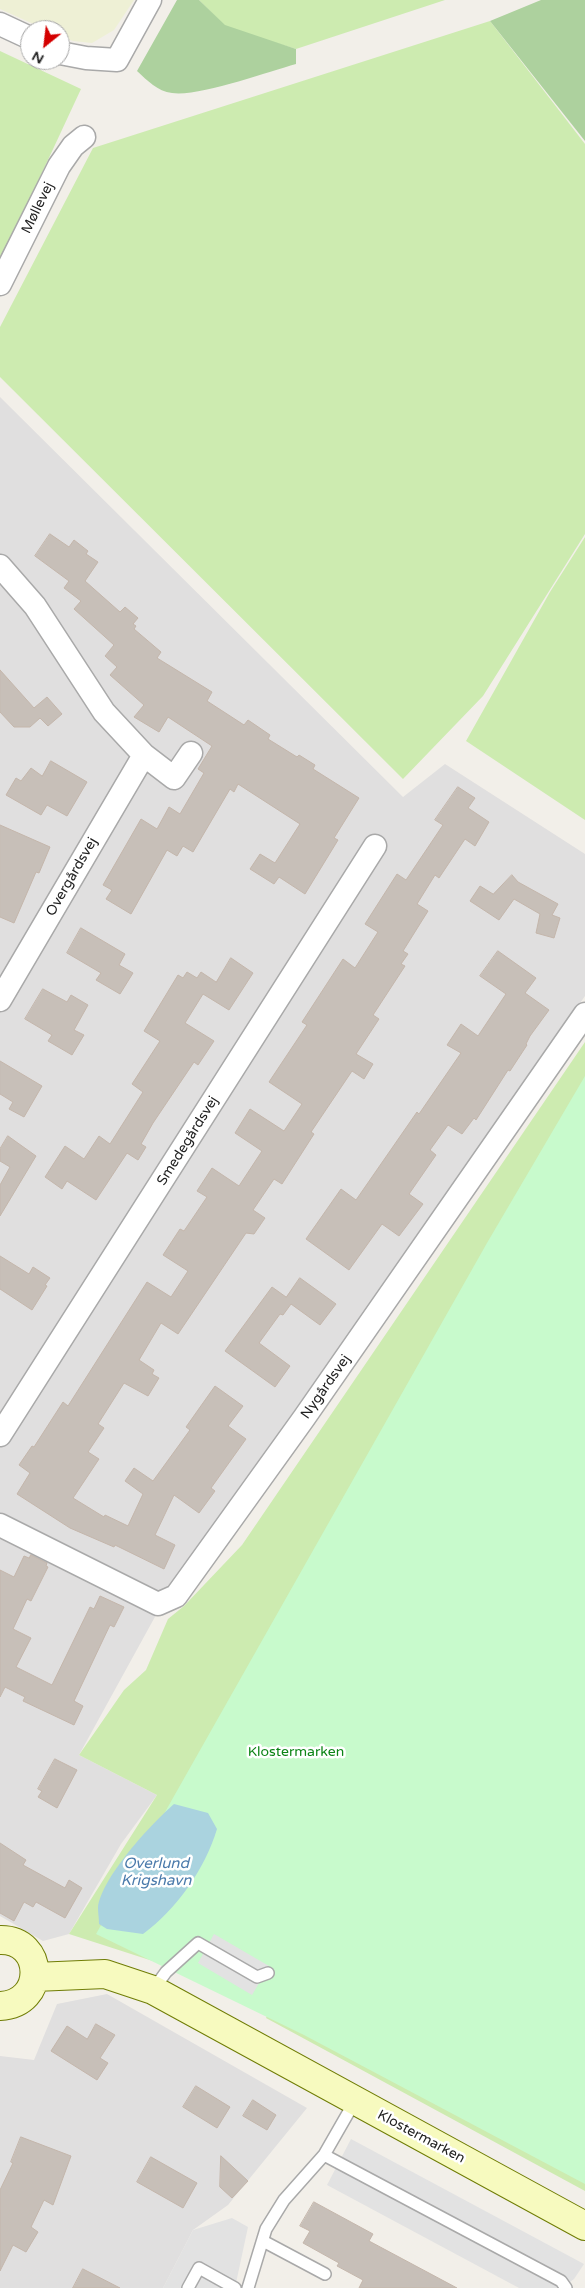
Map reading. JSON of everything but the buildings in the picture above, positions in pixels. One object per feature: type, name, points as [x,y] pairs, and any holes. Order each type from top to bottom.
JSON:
[{"type":"street","points":[[70,55],[117,60],[150,0]]},
{"type":"street","points":[[0,24],[20,33]]},
{"type":"street","name":"Møllevej","points":[[0,284],[59,166],[73,146],[84,137]]},
{"type":"street","points":[[0,566],[34,606],[104,712],[144,754],[174,778],[191,753]]},
{"type":"street","name":"Overgårdsvej","points":[[0,1000],[144,754]]},
{"type":"street","name":"Smedegårdsvej","points":[[0,1435],[375,846]]},
{"type":"street","name":"Nygårdsvej","points":[[0,1525],[158,1604],[176,1596],[304,1418],[585,1014]]},
{"type":"street","points":[[0,1940],[12,1941],[26,1950],[35,1967],[35,1977],[29,1992],[11,2005],[0,2006]]},
{"type":"street","name":"Klostermarken","points":[[35,1977],[105,1974],[153,1990],[585,2226]]},
{"type":"lane","points":[[153,1990],[166,1972],[198,1944],[257,1977],[268,1973]]},
{"type":"lane","points":[[248,2288],[266,2230],[284,2200],[324,2155],[355,2101]]},
{"type":"lane","points":[[324,2155],[561,2281],[566,2288]]},
{"type":"lane","points":[[263,2240],[325,2274]]},
{"type":"lane","points":[[188,2288],[199,2268],[235,2288]]},
{"type":"shaded area","points":[[0,397],[403,797],[445,764],[585,854],[585,996],[173,1584],[79,1755],[157,1795],[121,1844],[69,1934],[43,1941],[0,1916]]},
{"type":"shaded area","points":[[214,1934],[269,1966],[252,1995],[198,1963]]},
{"type":"shaded area","points":[[107,1994],[307,2108],[228,2205],[193,2230],[163,2288],[0,2288],[0,2056],[34,2060],[57,2004]]},
{"type":"shaded area","points":[[351,2139],[584,2264],[574,2279],[562,2288],[519,2288],[327,2185]]},
{"type":"shaded area","points":[[232,2218],[248,2227],[236,2283],[244,2288],[163,2288],[193,2230]]},
{"type":"green space","points":[[0,0],[134,0],[114,30],[92,43],[70,40],[70,20],[25,20],[0,9]]},
{"type":"green space","points":[[177,0],[199,0],[225,25],[296,49],[296,64],[199,91],[172,93],[157,88],[137,71]]},
{"type":"green space","points":[[199,0],[445,0],[296,49],[227,28]]},
{"type":"green space","points":[[541,0],[585,0],[585,141],[490,21]]},
{"type":"green space","points":[[490,21],[585,144],[585,534],[483,696],[403,779],[0,377],[0,327],[93,148]]},
{"type":"green space","points":[[0,51],[20,60],[20,70],[40,70],[81,89],[0,263]]},
{"type":"green space","points":[[585,537],[585,820],[466,741],[550,592]]},
{"type":"green space","points":[[585,1042],[585,2191],[266,2018],[290,1965],[159,1963],[69,1934],[157,1795],[79,1755],[124,1690],[146,1670],[168,1619],[184,1606],[242,1545]]},
{"type":"green space","points":[[585,1076],[585,2184],[304,2035],[96,1934],[487,1243]]},
{"type":"water","name":"Overlund Krigshavn","points":[[174,1804],[208,1813],[217,1829],[205,1859],[178,1901],[143,1934],[107,1929],[99,1924],[98,1908],[101,1896],[108,1882],[128,1852]]}]
